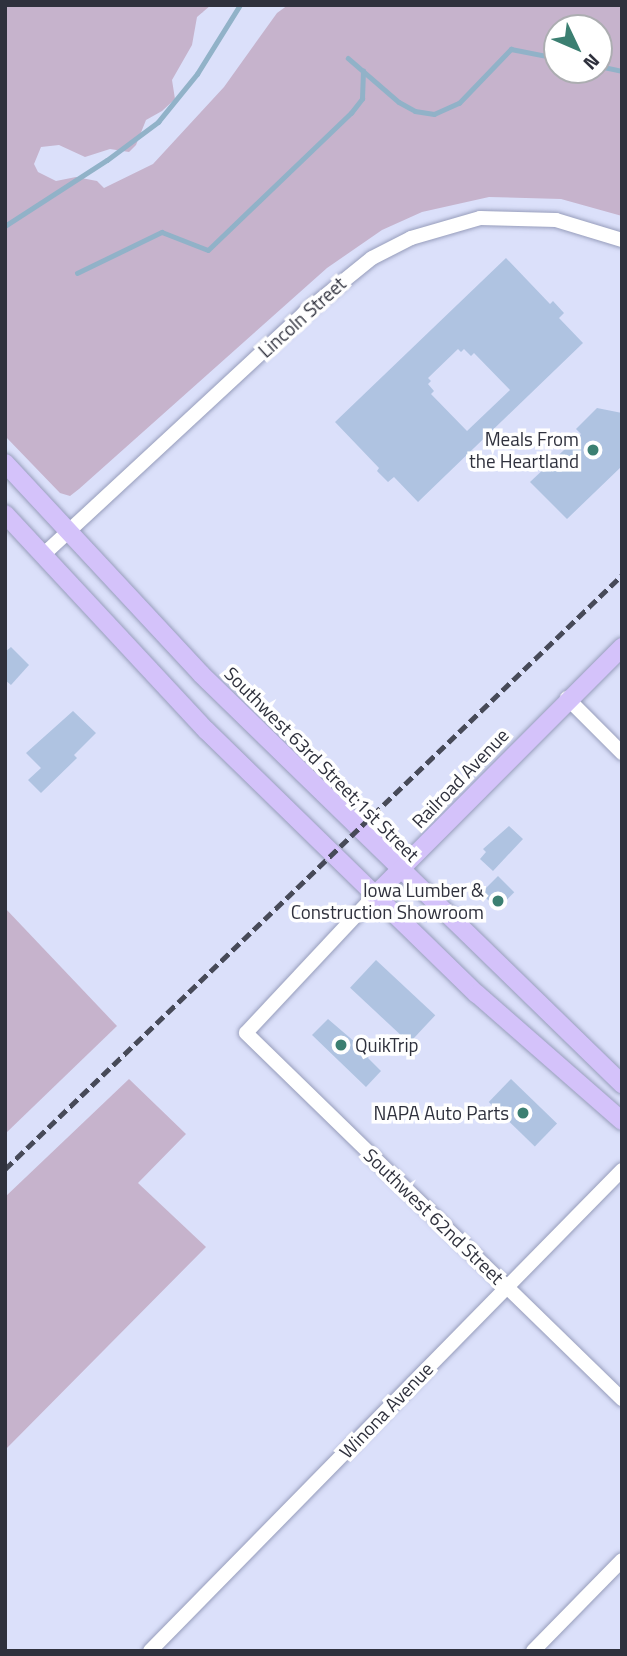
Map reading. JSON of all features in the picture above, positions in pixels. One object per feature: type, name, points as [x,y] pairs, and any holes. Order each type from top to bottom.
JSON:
[{"type":"main road","name":"Southwest 63rd Street;1st Street","points":[[5,463],[201,674],[399,870],[622,1084]]},
{"type":"main road","points":[[5,514],[206,730],[477,994],[622,1121]]},
{"type":"main road","name":"Railroad Avenue","points":[[376,894],[567,698],[622,646]]},
{"type":"street","name":"Lincoln Street","points":[[43,555],[349,274],[411,238],[480,218],[509,217],[579,225],[622,240]]},
{"type":"street","points":[[567,698],[622,753]]},
{"type":"street","name":"Railroad Avenue","points":[[246,1034],[376,894]]},
{"type":"street","name":"Southwest 62nd Street","points":[[246,1034],[622,1399]]},
{"type":"street","name":"Winona Avenue","points":[[150,1651],[622,1170]]},
{"type":"street","points":[[533,1651],[622,1560]]},
{"type":"shaded area","points":[[5,5],[211,5],[197,17],[192,45],[172,80],[175,99],[146,120],[136,145],[129,152],[110,149],[85,157],[59,145],[41,147],[34,164],[38,172],[56,181],[76,177],[97,181],[104,188],[153,164],[224,87],[277,13],[288,5],[622,5],[622,216],[561,199],[489,197],[422,212],[382,230],[327,268],[79,489],[70,496],[60,493],[5,436]]},
{"type":"shaded area","points":[[5,908],[117,1026],[5,1134]]},
{"type":"shaded area","points":[[129,1079],[186,1134],[138,1183],[206,1247],[5,1450],[5,1197]]},
{"type":"building","points":[[506,258],[550,304],[553,301],[564,313],[559,318],[583,343],[418,502],[394,477],[388,482],[377,471],[379,468],[335,422]],"holes":[[[458,349],[461,352],[464,349],[471,356],[474,353],[510,390],[467,431],[431,394],[434,391],[428,384],[431,381],[428,378]]]},
{"type":"building","name":"Meals From the Heartland","points":[[597,408],[622,413],[622,466],[567,519],[530,482],[581,434],[576,429]]},
{"type":"building","points":[[11,647],[29,665],[11,685],[5,680],[5,652]]},
{"type":"building","points":[[73,711],[96,733],[74,755],[77,758],[41,793],[28,780],[41,768],[26,753]]},
{"type":"building","points":[[509,826],[523,839],[493,871],[480,859],[486,852],[483,849]]},
{"type":"building","name":"Iowa Lumber & Construction Showroom","points":[[498,876],[514,892],[497,909],[481,893]]},
{"type":"building","name":"QuikTrip","points":[[376,960],[435,1015],[409,1043],[350,988]]},
{"type":"building","name":"QuikTrip","points":[[328,1019],[370,1055],[368,1058],[381,1071],[366,1087],[312,1035]]},
{"type":"building","name":"NAPA Auto Parts","points":[[511,1079],[557,1123],[535,1146],[489,1102]]},
{"type":"waterway","points":[[5,226],[107,160],[158,122],[197,74],[240,5]]},
{"type":"waterway","points":[[348,58],[399,102],[415,111],[434,114],[459,103],[511,49],[543,55]]},
{"type":"waterway","points":[[613,69],[622,71]]},
{"type":"waterway","points":[[77,273],[162,232],[208,250],[351,113],[362,99],[363,71]]},
{"type":"railway","points":[[5,1169],[622,575]]},
{"type":"place","name":"Meals From the Heartland","points":[[593,450]]},
{"type":"place","name":"Iowa Lumber & Construction Showroom","points":[[498,901]]},
{"type":"place","name":"QuikTrip","points":[[341,1045]]},
{"type":"place","name":"NAPA Auto Parts","points":[[523,1113]]}]
